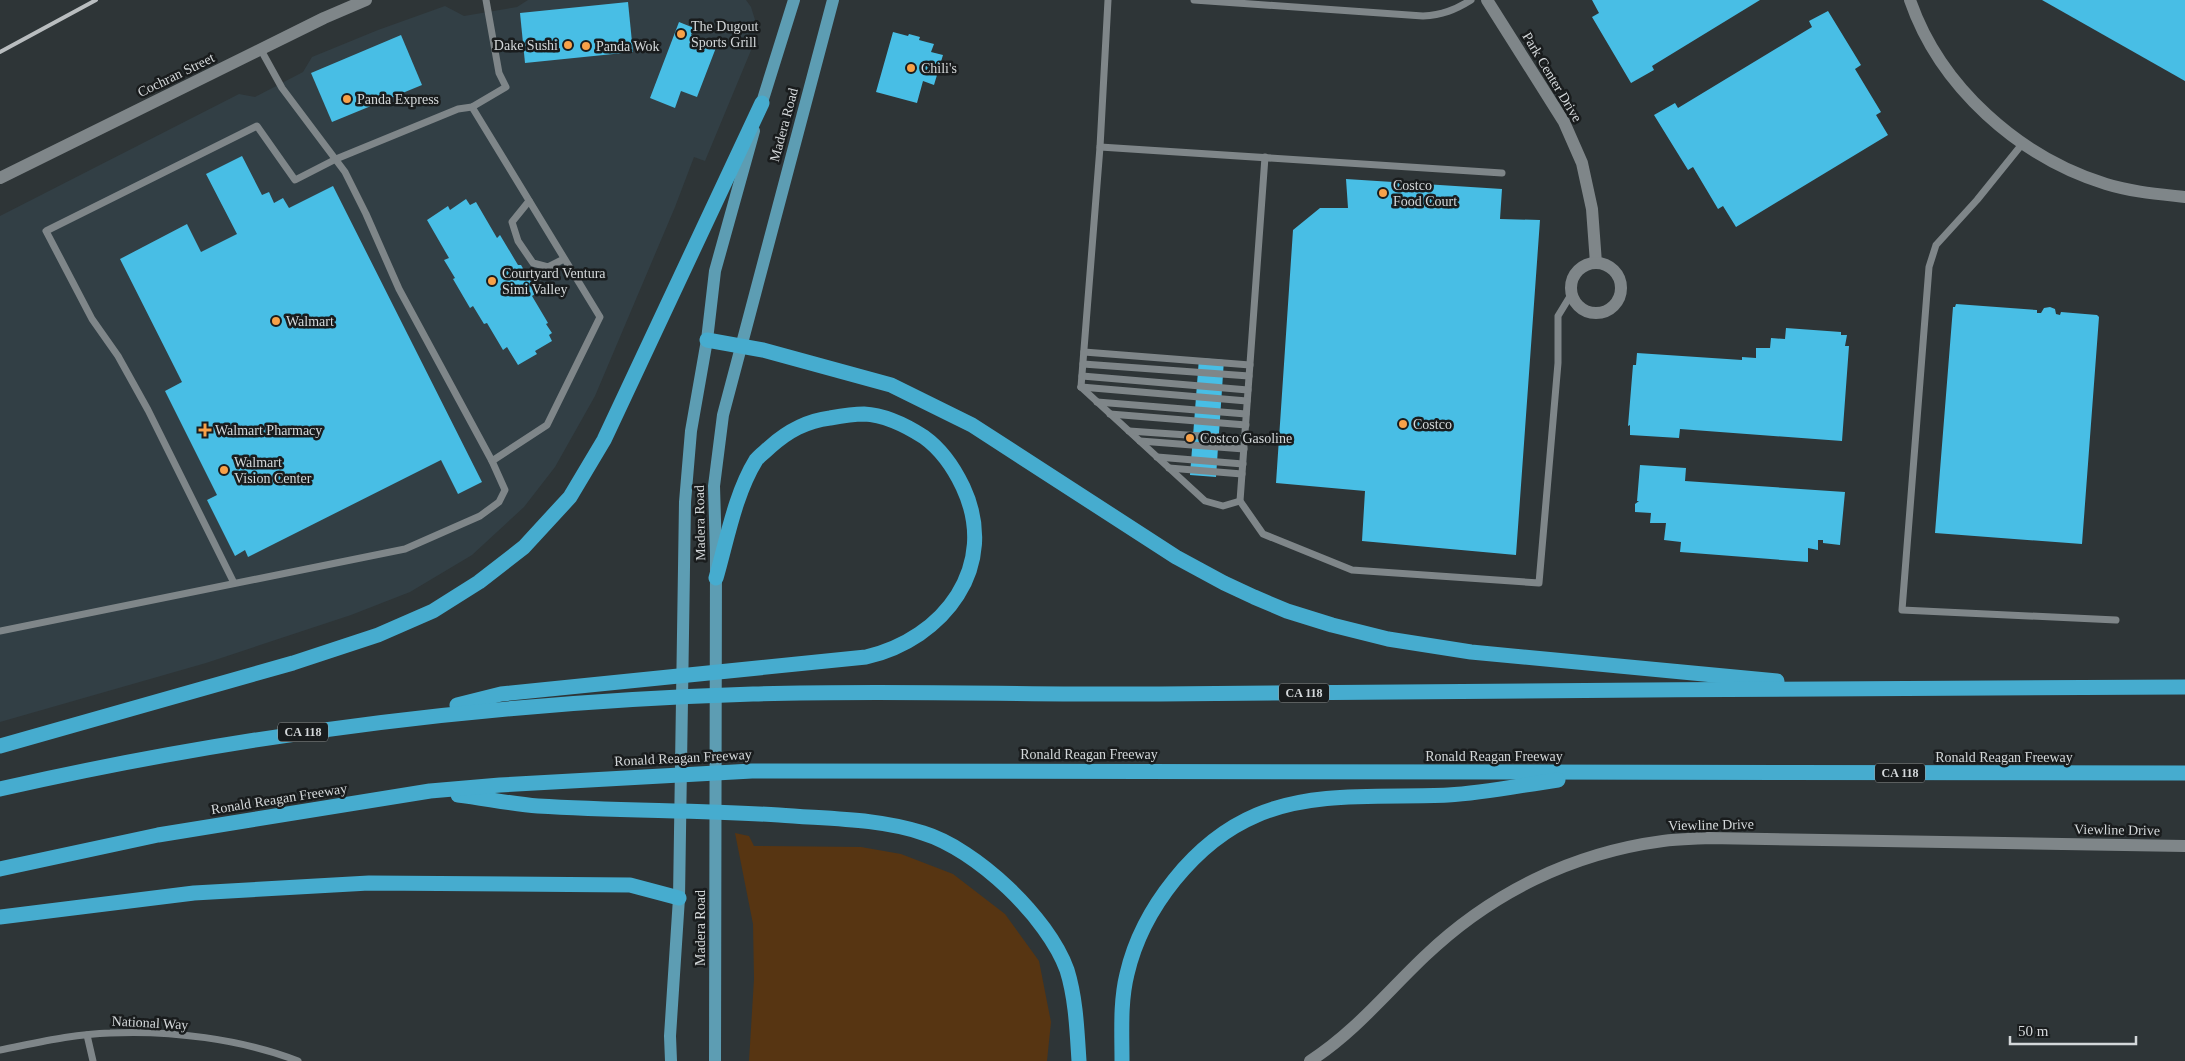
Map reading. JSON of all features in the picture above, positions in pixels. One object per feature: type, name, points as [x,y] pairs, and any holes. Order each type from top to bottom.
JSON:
[{"type":"highway","points":[[0,746],[284,666],[378,635],[433,611],[479,582],[524,547],[570,497],[604,440],[762,103]]},
{"type":"highway","points":[[707,340],[763,350],[891,385],[972,425],[1176,557],[1254,597],[1287,611],[1332,625],[1388,639],[1471,652],[1853,688]]},
{"type":"highway","points":[[392,720],[501,694],[866,657],[887,652],[907,643],[930,627],[951,607],[970,572],[974,550],[970,502],[952,464],[934,444],[911,428],[888,419],[865,414],[813,420],[787,432],[757,459],[741,493],[716,578]]},
{"type":"highway","name":"CA 118","points":[[0,789],[89,769],[251,739],[392,720],[468,711],[610,701],[754,694],[1111,694],[2185,687]]},
{"type":"highway","name":"Ronald Reagan Freeway","points":[[0,868],[158,835],[430,791],[752,770],[2185,773]]},
{"type":"highway","points":[[1122,1061],[1122,1003],[1127,973],[1138,941],[1153,908],[1171,884],[1195,858],[1222,835],[1257,815],[1292,804],[1352,796],[1450,794],[1614,773]]},
{"type":"highway","points":[[430,791],[536,806],[619,808],[867,821],[926,833],[947,843],[994,875],[1030,911],[1052,940],[1066,970],[1075,1009],[1080,1061]]},
{"type":"highway","points":[[0,918],[194,893],[369,883],[630,885],[679,898]]},
{"type":"main road","name":"Madera Road","points":[[671,1061],[670,1036],[679,898],[685,502],[691,432],[707,340],[715,271],[762,103],[794,0]]},
{"type":"main road","name":"Madera Road","points":[[715,1061],[716,578],[714,486],[723,415],[833,0]]},
{"type":"street","name":"Cochran Street","points":[[0,178],[366,0]]},
{"type":"street","name":"Park Center Drive","points":[[1487,0],[1564,122],[1582,163],[1592,209],[1596,263]]},
{"type":"street","points":[[1910,0],[1926,35],[1942,63],[1984,112],[2023,143],[2073,171],[2106,184],[2142,193],[2185,197]]},
{"type":"street","points":[[1596,263],[1611,267],[1620,280],[1620,295],[1617,302],[1604,312],[1587,312],[1575,300],[1572,292],[1574,276],[1587,264],[1596,263]]},
{"type":"street","name":"Viewline Drive","points":[[1310,1061],[1356,1026],[1455,929],[1488,904],[1523,884],[1558,868],[1598,854],[1664,840],[1708,838],[2185,846]]},
{"type":"lane","points":[[234,584],[152,418],[118,356],[92,319],[46,231],[257,126],[295,180],[336,159],[458,109],[472,107],[506,87],[499,72],[486,0]]},
{"type":"lane","points":[[1081,387],[1100,147],[1108,0]]},
{"type":"lane","points":[[1194,0],[1423,16],[1442,14],[1455,10],[1471,0]]},
{"type":"lane","points":[[0,631],[405,549],[480,516],[499,502],[505,490],[492,461],[399,289],[366,214],[336,159],[282,88],[261,50]]},
{"type":"lane","points":[[472,107],[600,317],[547,425],[492,461]]},
{"type":"lane","points":[[2023,143],[1977,200],[1936,244],[1929,267],[1902,610],[2116,620]]},
{"type":"lane","points":[[1100,147],[1502,173]]},
{"type":"lane","points":[[1265,157],[1240,501],[1263,534],[1352,570],[1539,583],[1558,363],[1558,316],[1572,292]]},
{"type":"lane","points":[[529,201],[512,222],[518,241],[532,264],[548,267],[564,259]]},
{"type":"lane","points":[[1084,352],[1250,365]]},
{"type":"lane","points":[[1083,364],[1249,376]]},
{"type":"lane","points":[[1082,376],[1248,390]]},
{"type":"lane","points":[[1081,387],[1205,502],[1223,506],[1240,501]]},
{"type":"lane","points":[[1081,387],[1247,401]]},
{"type":"lane","points":[[1097,402],[1246,414]]},
{"type":"lane","points":[[1110,414],[1246,424]]},
{"type":"lane","points":[[1128,431],[1245,439]]},
{"type":"lane","points":[[1140,441],[1244,449]]},
{"type":"lane","points":[[1157,457],[1243,464]]},
{"type":"lane","points":[[1168,468],[1242,474]]},
{"type":"lane","name":"National Way","points":[[0,1050],[59,1038],[87,1035],[110,1033],[173,1034],[230,1042],[275,1052],[298,1061]]},
{"type":"lane","points":[[87,1035],[94,1061]]},
{"type":"shaded area","points":[[528,0],[746,0],[751,7],[756,23],[754,43],[705,161],[694,157],[675,207],[595,396],[555,467],[524,507],[472,555],[410,592],[351,615],[206,663],[0,722],[0,216],[239,94],[255,97],[303,72],[312,57],[378,30],[445,6],[464,16],[517,7]]},
{"type":"shaded area","points":[[735,833],[749,836],[754,846],[861,847],[901,854],[953,874],[1005,914],[1039,961],[1051,1022],[1047,1061],[749,1061],[754,979],[753,924]]},
{"type":"building","points":[[1592,0],[1760,0],[1652,66],[1654,70],[1631,83],[1592,17],[1599,13]]},
{"type":"building","points":[[2042,0],[2185,0],[2185,81]]},
{"type":"building","points":[[628,2],[633,52],[525,63],[520,13]]},
{"type":"building","points":[[1828,11],[1861,65],[1855,69],[1881,112],[1876,115],[1888,135],[1736,227],[1723,206],[1718,209],[1693,167],[1688,170],[1654,115],[1675,103],[1678,108],[1812,27],[1809,21]]},
{"type":"building","points":[[679,22],[694,28],[691,35],[717,45],[697,97],[681,91],[675,108],[650,98]]},
{"type":"building","name":"Chili's","points":[[893,32],[920,37],[919,40],[934,44],[931,52],[943,55],[934,85],[923,81],[917,103],[876,92]]},
{"type":"building","points":[[401,35],[422,85],[332,122],[311,73]]},
{"type":"building","name":"Walmart","points":[[242,156],[262,195],[269,192],[274,203],[283,198],[289,208],[333,186],[482,482],[458,494],[441,460],[248,557],[245,550],[235,556],[207,500],[217,495],[165,391],[182,382],[120,259],[187,224],[201,252],[237,234],[206,174]]},
{"type":"building","name":"Costco","points":[[1346,179],[1502,189],[1500,219],[1540,220],[1516,555],[1362,541],[1365,491],[1276,483],[1293,230],[1320,208],[1348,208]]},
{"type":"building","name":"Courtyard Ventura Simi Valley","points":[[466,199],[470,205],[476,202],[497,238],[500,235],[518,265],[521,265],[535,289],[533,291],[535,294],[532,296],[552,333],[549,335],[552,341],[535,351],[537,354],[518,365],[507,347],[503,350],[487,323],[484,324],[473,306],[470,308],[444,260],[449,258],[427,220],[448,206],[450,210]]},
{"type":"building","points":[[1956,304],[2037,310],[2037,313],[2041,313],[2044,308],[2050,307],[2055,309],[2056,314],[2060,315],[2061,312],[2097,315],[2099,317],[2082,544],[1935,533],[1953,307]]},
{"type":"building","points":[[1786,328],[1841,332],[1841,335],[1847,335],[1845,346],[1849,346],[1842,441],[1680,429],[1679,438],[1630,435],[1630,425],[1628,426],[1633,365],[1636,365],[1637,353],[1742,360],[1742,357],[1756,358],[1756,348],[1770,348],[1771,338],[1785,339]]},
{"type":"building","points":[[1199,358],[1224,360],[1216,477],[1190,475]]},
{"type":"building","points":[[1640,465],[1686,468],[1685,481],[1845,492],[1840,545],[1823,543],[1823,540],[1818,540],[1818,550],[1808,548],[1808,562],[1680,552],[1681,542],[1664,540],[1666,523],[1650,523],[1651,513],[1635,512],[1635,504],[1639,501],[1637,501]]},
{"type":"railway","points":[[0,52],[96,0]]},
{"type":"place","name":"The Dugout Sports Grill","points":[[681,34]]},
{"type":"place","name":"Dake Sushi","points":[[568,45]]},
{"type":"place","name":"Panda Wok","points":[[586,46]]},
{"type":"place","name":"Chili's","points":[[911,68]]},
{"type":"place","name":"Panda Express","points":[[347,99]]},
{"type":"place","name":"Costco Food Court","points":[[1383,193]]},
{"type":"place","name":"Courtyard Ventura Simi Valley","points":[[492,281]]},
{"type":"place","name":"Walmart","points":[[276,321]]},
{"type":"place","name":"Costco","points":[[1403,424]]},
{"type":"place","name":"Walmart Pharmacy","points":[[205,430]]},
{"type":"place","name":"Costco Gasoline","points":[[1190,438]]},
{"type":"place","name":"Walmart Vision Center","points":[[224,470]]}]
